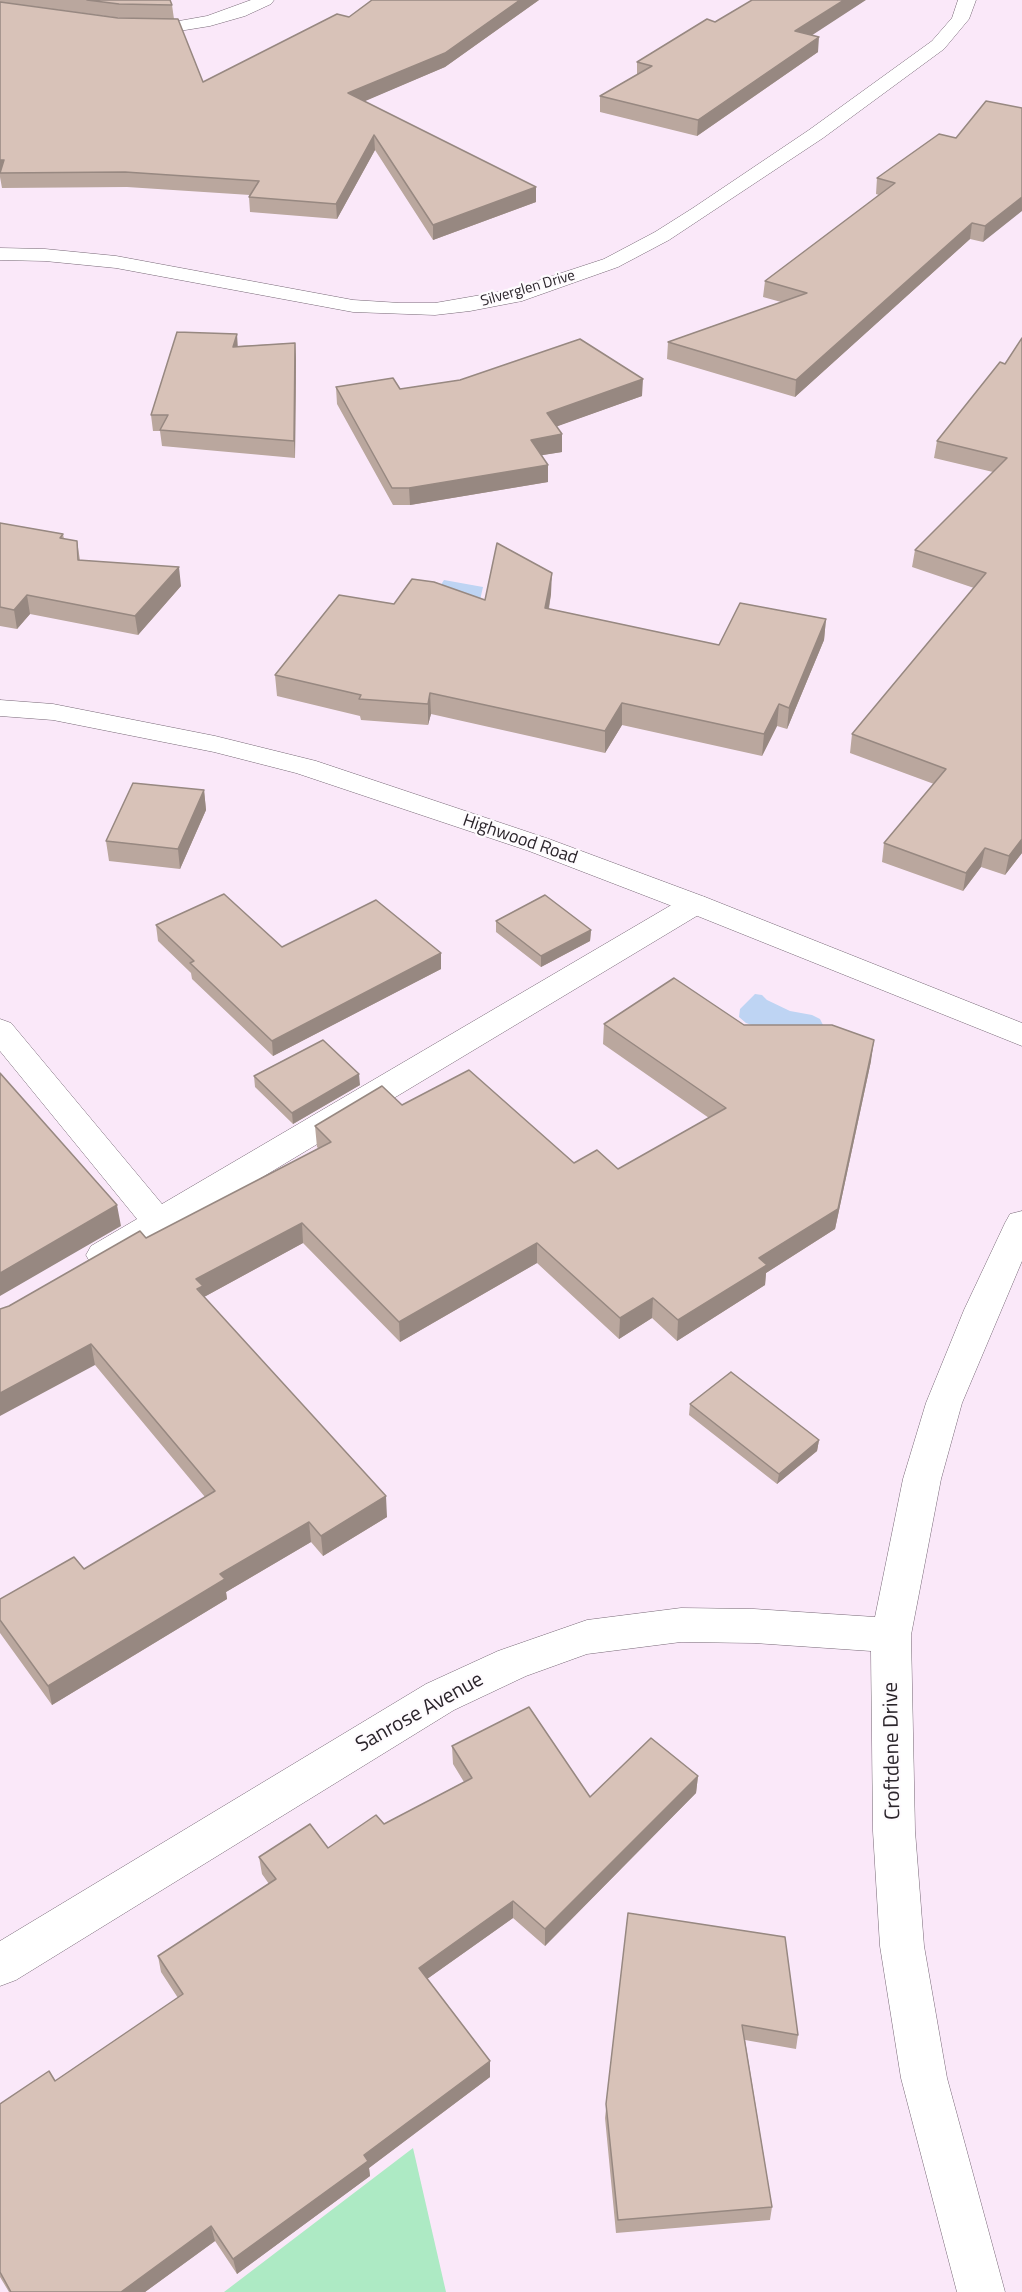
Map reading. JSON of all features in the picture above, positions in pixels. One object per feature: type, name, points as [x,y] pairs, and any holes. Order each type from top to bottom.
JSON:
[{"type":"street","points":[[120,25],[179,26],[210,21],[239,12],[265,0]]},
{"type":"street","name":"Silverglen Drive","points":[[0,254],[45,255],[116,262],[364,307],[435,309],[514,296],[611,263],[662,236],[700,212],[816,134],[929,52],[960,19],[968,0]]},
{"type":"street","name":"Highwood Road","points":[[0,708],[53,712],[215,744],[306,767],[539,845],[695,904],[1022,1035]]},
{"type":"street","points":[[80,1269],[695,904]]},
{"type":"street","points":[[0,1029],[159,1223]]},
{"type":"street","name":"Croftdene Drive","points":[[981,2292],[924,2078],[902,1946],[894,1831],[891,1635],[922,1479],[944,1403],[982,1310],[1022,1223]]},
{"type":"street","name":"Sanrose Avenue","points":[[0,1965],[440,1697],[512,1663],[587,1637],[681,1625],[754,1626],[891,1635]]},
{"type":"green space","points":[[413,2148],[446,2292],[224,2292]]},
{"type":"water","points":[[444,580],[483,587],[475,622],[432,599]]},
{"type":"water","points":[[755,994],[762,995],[767,1000],[790,1011],[812,1015],[820,1019],[824,1027],[755,1026],[746,1023],[739,1017],[740,1009]]},
{"type":"building","points":[[87,0],[170,0],[172,5],[119,4]]},
{"type":"building","points":[[372,0],[520,0],[445,53],[348,93],[536,187],[433,225],[374,135],[336,204],[249,197],[259,181],[125,172],[0,173],[4,160],[0,160],[0,2],[118,18],[178,19],[203,82],[337,14],[349,17]]},
{"type":"building","points":[[752,0],[844,0],[795,31],[819,37],[698,120],[600,96],[652,66],[637,62],[707,19],[715,22]]},
{"type":"building","points":[[986,101],[1022,108],[1022,197],[985,226],[972,223],[796,380],[668,342],[807,293],[765,281],[895,183],[877,178],[939,134],[956,138]]},
{"type":"building","points":[[177,332],[237,334],[233,347],[295,343],[294,441],[160,430],[168,415],[151,415]]},
{"type":"building","points":[[1022,338],[1022,839],[1009,856],[985,848],[966,873],[884,843],[946,769],[852,734],[986,573],[915,550],[1007,458],[937,441],[1000,362],[1005,364]]},
{"type":"building","points":[[580,339],[643,379],[547,413],[562,434],[531,440],[548,465],[409,488],[392,488],[336,387],[393,378],[400,389],[460,380]]},
{"type":"building","points":[[0,523],[63,534],[60,538],[77,541],[78,560],[179,567],[135,616],[27,595],[14,610],[0,607]]},
{"type":"building","points":[[497,543],[552,573],[545,608],[719,645],[740,603],[826,619],[789,708],[779,704],[764,734],[622,703],[605,731],[430,693],[428,704],[359,699],[361,695],[275,675],[339,595],[394,604],[412,579],[434,582],[485,600]]},
{"type":"building","points":[[133,783],[204,790],[178,849],[106,841]]},
{"type":"building","points":[[224,894],[282,947],[376,900],[441,953],[272,1041],[190,963],[194,961],[156,925]]},
{"type":"building","points":[[545,895],[591,930],[541,956],[496,921]]},
{"type":"building","points":[[674,978],[744,1025],[832,1025],[874,1040],[838,1209],[759,1258],[767,1265],[678,1320],[653,1298],[620,1318],[537,1243],[399,1322],[302,1223],[196,1279],[203,1286],[197,1289],[386,1496],[321,1536],[309,1522],[220,1574],[225,1579],[48,1686],[0,1620],[0,1599],[74,1557],[84,1569],[215,1491],[91,1344],[0,1393],[0,1309],[140,1231],[146,1238],[331,1142],[315,1126],[382,1086],[402,1105],[469,1070],[574,1163],[597,1150],[618,1169],[726,1108],[604,1024]]},
{"type":"building","points":[[323,1040],[359,1074],[292,1113],[254,1076]]},
{"type":"building","points":[[0,1073],[117,1205],[0,1273]]},
{"type":"building","points":[[731,1372],[819,1440],[779,1474],[690,1404]]},
{"type":"building","points":[[529,1707],[590,1797],[651,1738],[698,1776],[545,1929],[513,1901],[419,1968],[490,2061],[364,2155],[368,2161],[233,2259],[211,2226],[121,2292],[11,2292],[0,2272],[0,2104],[49,2071],[55,2081],[183,1994],[158,1956],[276,1879],[259,1857],[310,1824],[328,1848],[376,1815],[384,1824],[472,1778],[452,1746]]},
{"type":"building","points":[[628,1913],[785,1937],[798,2035],[742,2025],[772,2207],[618,2220],[606,2104]]}]
